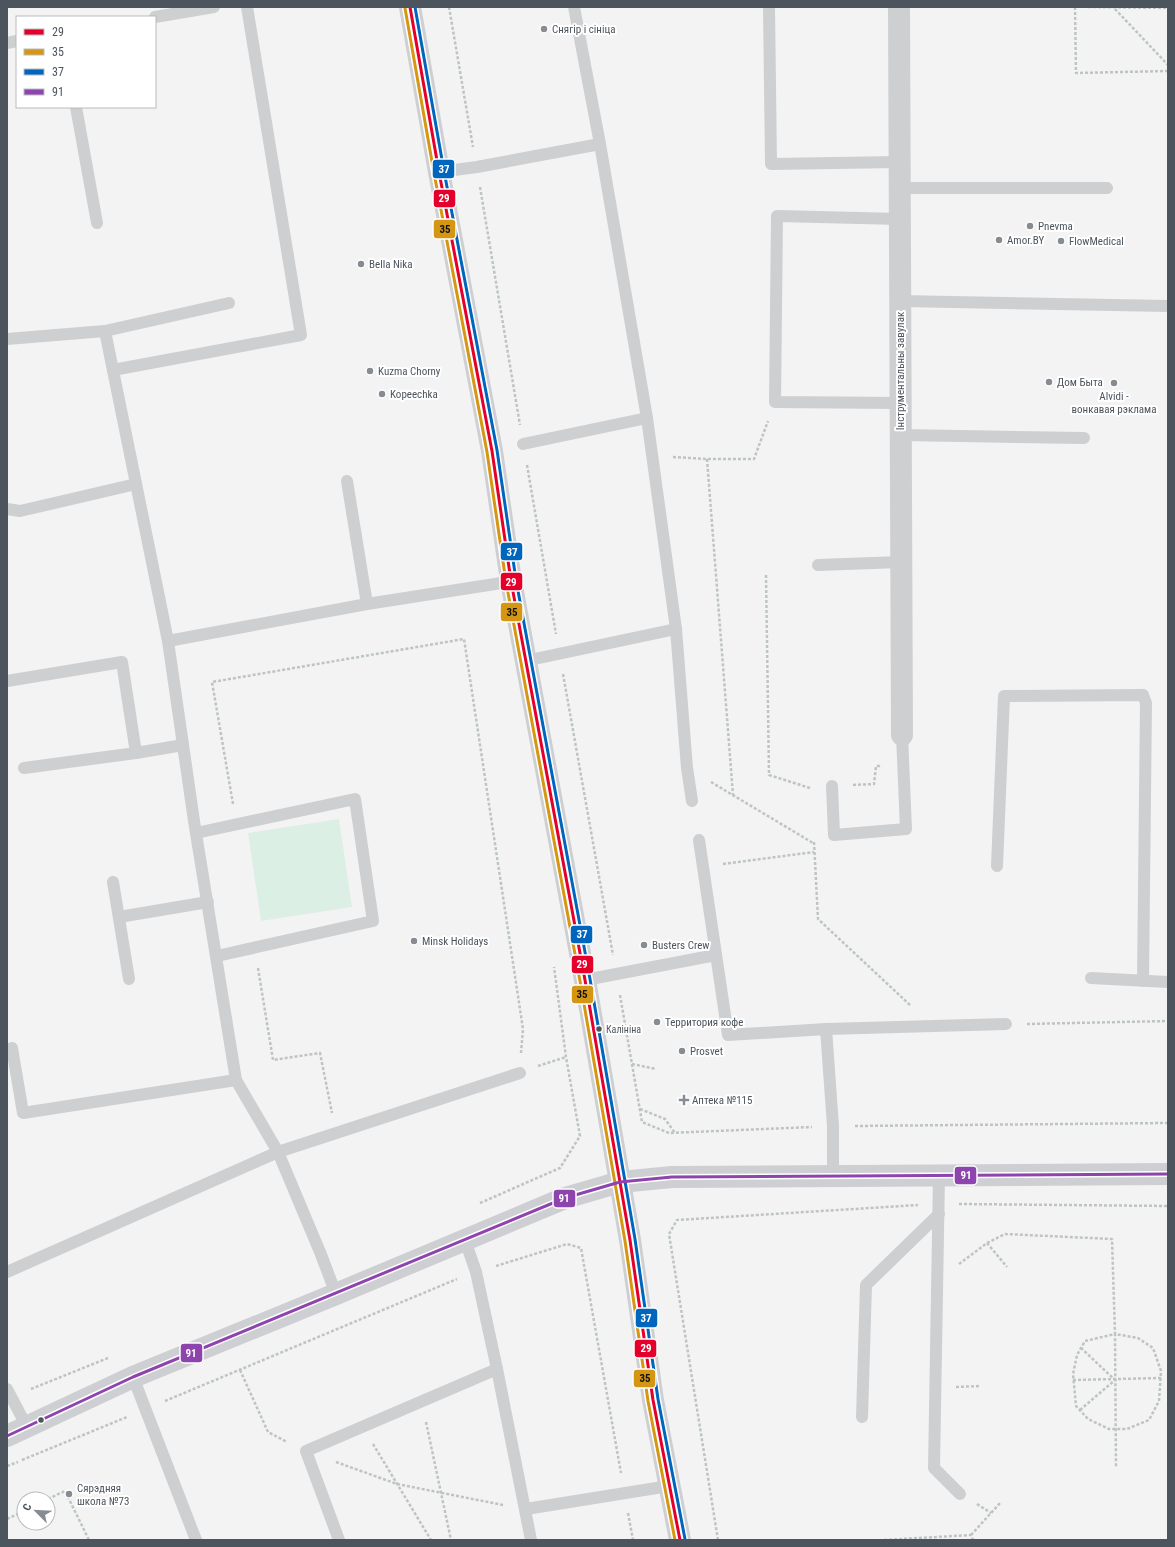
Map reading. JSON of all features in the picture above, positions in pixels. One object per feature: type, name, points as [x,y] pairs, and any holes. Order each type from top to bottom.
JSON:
[{"type":"main road","points":[[410,7],[439,172],[492,451],[511,581],[525,661],[585,980],[620,1182],[652,1400],[680,1540]]},
{"type":"main road","points":[[7,1436],[133,1377],[565,1198],[620,1182],[672,1177],[1168,1174]]},
{"type":"street","name":"Інструментальны завулак","points":[[899,7],[902,735]]},
{"type":"lane","points":[[156,17],[214,7]]},
{"type":"lane","points":[[113,370],[300,335],[247,7]]},
{"type":"lane","points":[[574,7],[600,144],[648,418],[676,629],[687,768],[692,801]]},
{"type":"lane","points":[[768,7],[771,164],[900,162]]},
{"type":"lane","points":[[76,108],[97,223]]},
{"type":"lane","points":[[439,172],[477,167],[600,144]]},
{"type":"lane","points":[[900,188],[1107,188]]},
{"type":"lane","points":[[900,219],[777,216],[775,402],[900,403]]},
{"type":"lane","points":[[900,302],[1168,306]]},
{"type":"lane","points":[[7,339],[105,331],[230,303]]},
{"type":"lane","points":[[105,331],[168,641],[196,833],[236,1080],[278,1152],[336,1294]]},
{"type":"lane","points":[[523,444],[648,418]]},
{"type":"lane","points":[[901,435],[1084,438]]},
{"type":"lane","points":[[346,481],[367,604]]},
{"type":"lane","points":[[7,509],[20,511],[136,484]]},
{"type":"lane","points":[[818,565],[901,562]]},
{"type":"lane","points":[[168,641],[367,604],[511,581]]},
{"type":"lane","points":[[525,661],[676,629]]},
{"type":"lane","points":[[7,681],[122,662],[136,753]]},
{"type":"lane","points":[[997,866],[1004,696],[1143,695],[1146,703],[1143,981]]},
{"type":"lane","points":[[832,786],[834,835],[906,829],[902,735]]},
{"type":"lane","points":[[24,768],[183,745]]},
{"type":"lane","points":[[196,833],[356,799],[373,921],[217,956]]},
{"type":"lane","points":[[699,840],[728,1035],[826,1029],[1006,1024]]},
{"type":"lane","points":[[114,882],[129,979]]},
{"type":"lane","points":[[119,917],[208,902]]},
{"type":"lane","points":[[585,980],[716,955]]},
{"type":"lane","points":[[1091,978],[1168,982]]},
{"type":"lane","points":[[826,1029],[833,1126],[833,1176]]},
{"type":"lane","points":[[12,1048],[23,1113],[236,1080]]},
{"type":"lane","points":[[7,1272],[278,1152],[520,1073]]},
{"type":"lane","points":[[939,1175],[934,1468],[960,1494]]},
{"type":"lane","points":[[862,1417],[866,1285],[939,1209]]},
{"type":"lane","points":[[465,1240],[476,1272],[526,1509],[531,1540]]},
{"type":"lane","points":[[338,1540],[306,1451],[497,1369]]},
{"type":"lane","points":[[133,1377],[196,1540]]},
{"type":"lane","points":[[9,1393],[27,1427]]},
{"type":"lane","points":[[526,1509],[624,1492],[669,1486]]},
{"type":"path","points":[[449,7],[523,444],[642,1122],[669,1133],[833,1126],[1168,1123]]},
{"type":"path","points":[[1075,7],[1076,73],[1168,72]]},
{"type":"path","points":[[1088,7],[1168,8]]},
{"type":"path","points":[[1114,8],[1168,66]]},
{"type":"path","points":[[652,456],[708,459],[754,459],[775,402]]},
{"type":"path","points":[[708,459],[733,795]]},
{"type":"path","points":[[766,576],[769,775],[810,788],[874,784],[876,766],[889,766]]},
{"type":"path","points":[[236,825],[212,682],[464,639],[523,1029]]},
{"type":"path","points":[[687,768],[814,844]]},
{"type":"path","points":[[813,836],[818,919],[933,1025]]},
{"type":"path","points":[[703,867],[814,852]]},
{"type":"path","points":[[255,947],[273,1060],[320,1053],[329,1095]]},
{"type":"path","points":[[473,1206],[560,1168],[580,1136],[566,1057],[554,962]]},
{"type":"path","points":[[1006,1024],[1168,1021]]},
{"type":"path","points":[[632,1064],[656,1069]]},
{"type":"path","points":[[640,1109],[665,1119],[675,1133]]},
{"type":"path","points":[[718,1540],[670,1234],[677,1220],[939,1209],[1168,1206]]},
{"type":"path","points":[[954,1268],[987,1243],[1005,1234],[1112,1239],[1115,1334],[1116,1468]]},
{"type":"path","points":[[987,1243],[1007,1267]]},
{"type":"path","points":[[7,1466],[476,1272],[567,1244],[581,1248],[633,1540]]},
{"type":"path","points":[[1115,1334],[1138,1338],[1153,1348],[1161,1371],[1159,1401],[1149,1420],[1127,1429],[1109,1429],[1088,1419],[1076,1406],[1072,1374],[1077,1355],[1085,1341],[1115,1334]]},
{"type":"path","points":[[1081,1348],[1115,1380]]},
{"type":"path","points":[[9,1393],[114,1356]]},
{"type":"path","points":[[240,1370],[268,1432],[306,1451],[397,1484],[526,1509]]},
{"type":"path","points":[[1073,1380],[1161,1378]]},
{"type":"path","points":[[1080,1410],[1115,1380]]},
{"type":"path","points":[[952,1387],[980,1386]]},
{"type":"path","points":[[422,1402],[451,1540]]},
{"type":"path","points":[[363,1427],[431,1540]]},
{"type":"path","points":[[56,1495],[65,1491],[89,1540]]},
{"type":"path","points":[[884,1540],[971,1535],[1001,1502]]},
{"type":"path","points":[[971,1535],[973,1540]]},
{"type":"green space","points":[[339,819],[352,907],[261,921],[248,833]]},
{"type":"transit line","name":"29","points":[[410,7],[439,172],[492,451],[511,581],[585,980],[630,1240],[653,1400],[680,1540]]},
{"type":"transit line","name":"37","points":[[415,7],[444,171],[497,450],[516,580],[590,979],[635,1239],[658,1399],[685,1539]]},
{"type":"transit line","name":"35","points":[[405,8],[434,173],[487,452],[506,582],[580,981],[625,1241],[648,1401],[675,1540]]},
{"type":"transit line","name":"91","points":[[7,1436],[133,1377],[565,1198],[620,1182],[672,1177],[1168,1174]]},
{"type":"place","name":"Снягір і сініца","points":[[544,29]]},
{"type":"place","name":"Pnevma","points":[[1030,226]]},
{"type":"place","name":"Amor.BY","points":[[999,240]]},
{"type":"place","name":"FlowMedical","points":[[1061,241]]},
{"type":"place","name":"Bella Nika","points":[[361,264]]},
{"type":"place","name":"Kuzma Chorny","points":[[370,371]]},
{"type":"place","name":"Дом Быта","points":[[1049,382]]},
{"type":"place","name":"Alvidi - вонкавая рэклама","points":[[1114,383]]},
{"type":"place","name":"Kopeechka","points":[[382,394]]},
{"type":"place","name":"Minsk Holidays","points":[[414,941]]},
{"type":"place","name":"Busters Crew","points":[[644,945]]},
{"type":"place","name":"Территория кофе","points":[[657,1022]]},
{"type":"place","name":"Калініна","points":[[599,1029]]},
{"type":"place","name":"Prosvet","points":[[682,1051]]},
{"type":"place","name":"Аптека №115","points":[[684,1100]]},
{"type":"place","name":"Сярэдняя школа №73","points":[[69,1494]]}]
